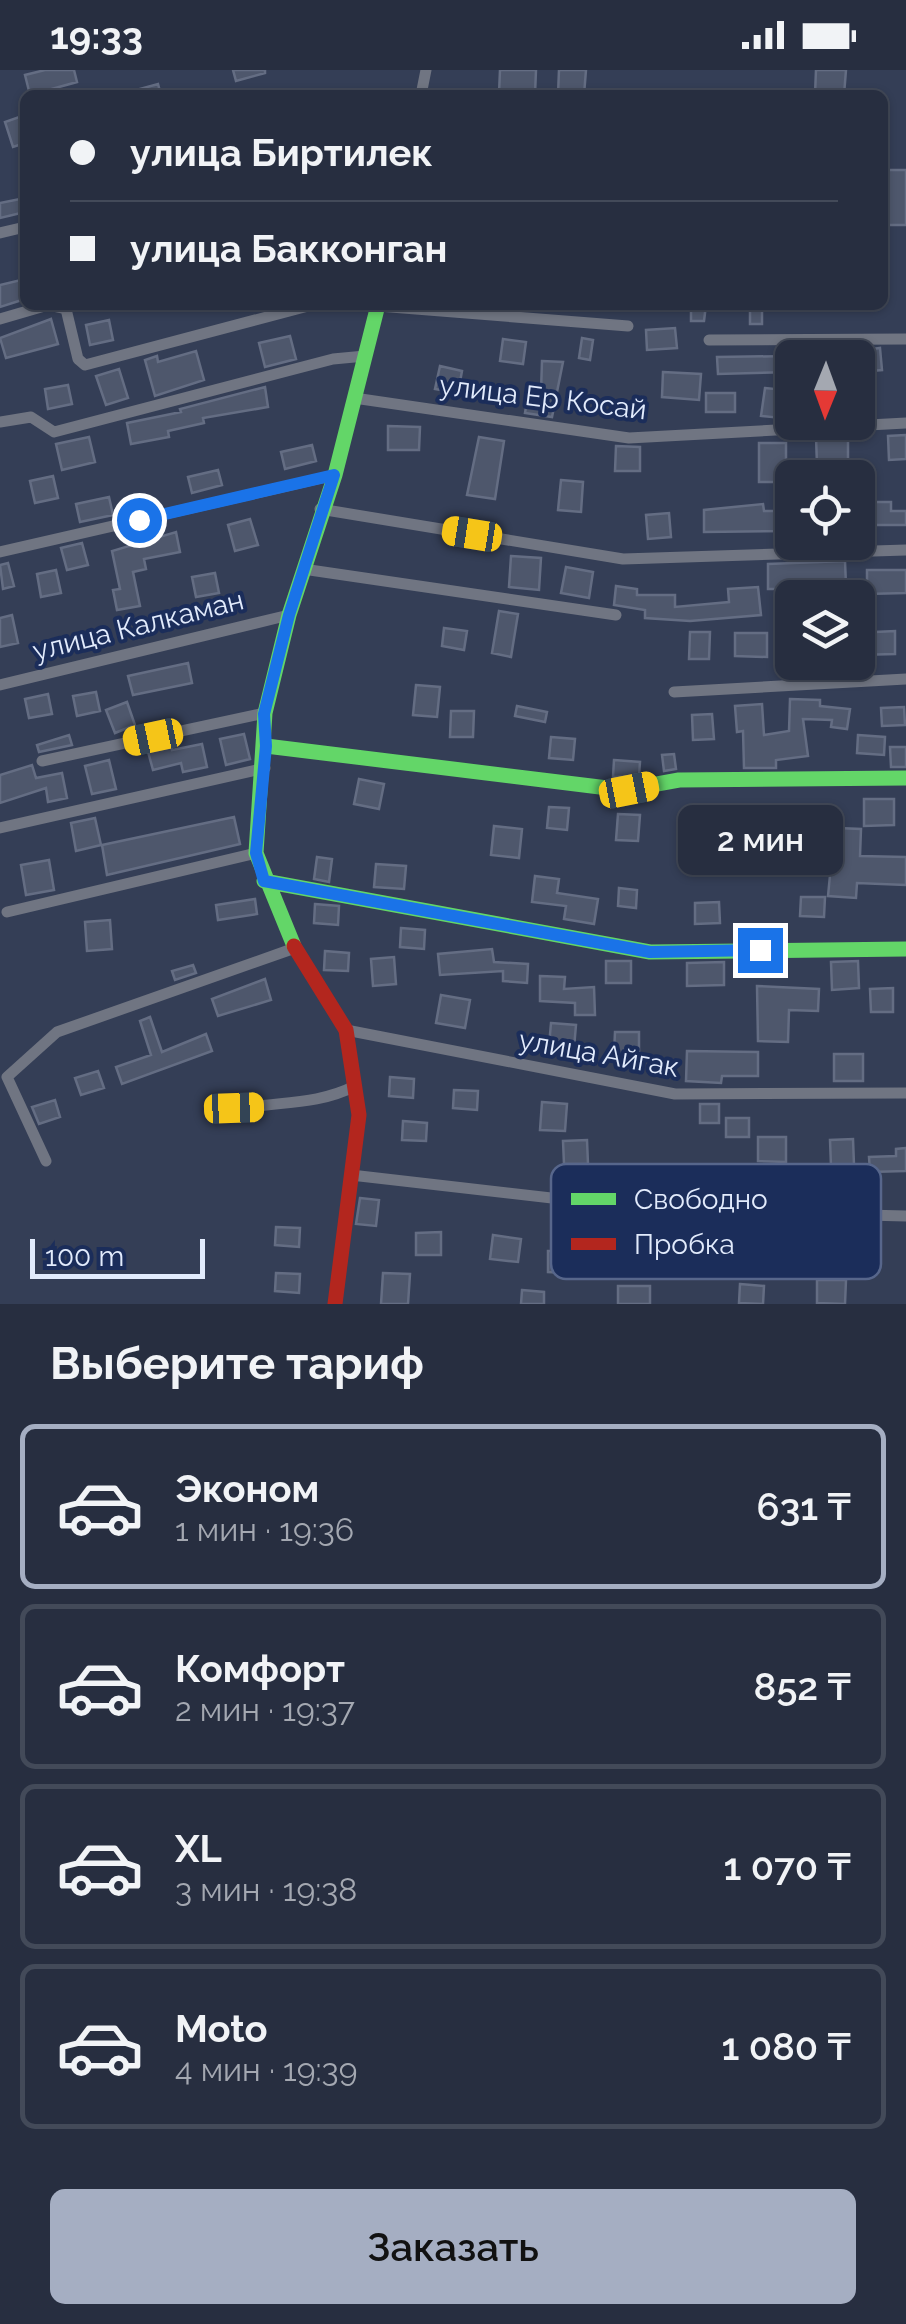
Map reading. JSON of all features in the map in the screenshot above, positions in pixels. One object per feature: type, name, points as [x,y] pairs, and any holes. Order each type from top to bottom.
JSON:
[{"type":"street","points":[[0,318],[30,310]]},
{"type":"street","points":[[66,310],[78,360],[85,365],[293,310]]},
{"type":"street","points":[[335,1304],[359,1115],[346,1030],[295,948],[264,881],[256,853],[266,746],[264,714],[302,569],[334,475],[377,310]]},
{"type":"street","points":[[438,310],[628,326]]},
{"type":"street","points":[[709,340],[906,338]]},
{"type":"street","points":[[0,422],[30,418],[54,432],[333,359],[366,356]]},
{"type":"street","name":"улица Ер Косай","points":[[354,398],[629,438],[906,423]]},
{"type":"street","points":[[0,552],[334,475]]},
{"type":"street","points":[[320,509],[624,559],[906,550]]},
{"type":"street","points":[[302,569],[616,615]]},
{"type":"street","name":"улица Калкаман","points":[[0,685],[289,615]]},
{"type":"street","points":[[674,692],[906,679]]},
{"type":"street","points":[[42,760],[264,714]]},
{"type":"street","points":[[266,746],[624,790],[679,780],[906,778]]},
{"type":"street","points":[[0,828],[264,768]]},
{"type":"street","points":[[6,912],[256,853]]},
{"type":"street","points":[[264,881],[650,952],[906,949]]},
{"type":"street","points":[[46,1161],[7,1077],[57,1032],[295,948]]},
{"type":"street","name":"улица Айгак","points":[[346,1030],[675,1094],[906,1093]]},
{"type":"street","points":[[212,1118],[234,1108],[328,1100],[354,1086]]},
{"type":"street","points":[[351,1175],[551,1198]]},
{"type":"street","points":[[881,1215],[906,1216]]},
{"type":"building","points":[[74,70],[77,82],[48,90],[29,90],[25,75]]},
{"type":"building","points":[[233,70],[265,70],[265,73],[236,81]]},
{"type":"building","points":[[500,70],[536,70],[535,90],[499,90]]},
{"type":"building","points":[[559,70],[586,70],[584,90],[558,90]]},
{"type":"building","points":[[816,70],[846,70],[844,90],[815,90]]},
{"type":"building","points":[[158,84],[160,90],[136,90]]},
{"type":"building","points":[[20,117],[20,145],[13,147],[5,122]]},
{"type":"building","points":[[888,170],[906,170],[906,225],[888,225]]},
{"type":"building","points":[[20,199],[20,213],[0,218],[0,203]]},
{"type":"building","points":[[20,280],[20,301],[0,307],[0,285]]},
{"type":"building","points":[[691,310],[705,310],[704,321],[691,321]]},
{"type":"building","points":[[750,310],[762,310],[762,324],[750,324]]},
{"type":"building","points":[[51,319],[58,344],[6,358],[0,338]]},
{"type":"building","points":[[109,320],[113,340],[90,345],[86,325]]},
{"type":"building","points":[[675,328],[677,348],[647,350],[646,330]]},
{"type":"building","points":[[290,336],[296,359],[265,367],[259,343]]},
{"type":"building","points":[[582,338],[593,340],[590,360],[579,358]]},
{"type":"building","points":[[503,339],[526,342],[523,364],[500,361]]},
{"type":"building","points":[[880,348],[882,370],[875,371],[875,349]]},
{"type":"building","points":[[196,351],[204,380],[155,396],[145,360],[157,356],[158,362]]},
{"type":"building","points":[[775,356],[775,372],[718,374],[717,357]]},
{"type":"building","points":[[542,361],[563,362],[552,417],[525,413],[529,389],[541,391]]},
{"type":"building","points":[[440,366],[462,371],[458,393],[435,389]]},
{"type":"building","points":[[119,369],[128,398],[106,405],[96,376]]},
{"type":"building","points":[[663,372],[701,374],[699,400],[662,397]]},
{"type":"building","points":[[68,385],[72,404],[48,409],[45,389]]},
{"type":"building","points":[[265,387],[268,407],[203,418],[204,423],[168,431],[169,437],[131,444],[127,423]]},
{"type":"building","points":[[765,388],[775,389],[775,417],[761,416]]},
{"type":"building","points":[[706,393],[735,393],[735,412],[706,412]]},
{"type":"building","points":[[388,426],[420,427],[419,450],[388,450]]},
{"type":"building","points":[[906,435],[906,459],[889,460],[888,436]]},
{"type":"building","points":[[89,437],[95,462],[62,470],[56,444]]},
{"type":"building","points":[[479,437],[504,441],[495,499],[467,495]]},
{"type":"building","points":[[816,440],[848,440],[848,460],[817,460]]},
{"type":"building","points":[[759,443],[786,443],[786,460],[775,460],[775,482],[759,482]]},
{"type":"building","points":[[312,445],[316,461],[285,469],[281,452]]},
{"type":"building","points":[[616,446],[640,447],[640,471],[615,471]]},
{"type":"building","points":[[218,470],[222,485],[192,493],[188,477]]},
{"type":"building","points":[[53,476],[58,498],[35,503],[30,481]]},
{"type":"building","points":[[561,480],[583,482],[581,512],[558,510]]},
{"type":"building","points":[[109,497],[113,515],[80,522],[76,504]]},
{"type":"building","points":[[875,502],[891,502],[891,511],[906,511],[906,525],[875,525]]},
{"type":"building","points":[[763,504],[764,511],[775,511],[775,531],[704,532],[704,510]]},
{"type":"building","points":[[669,513],[671,537],[648,539],[646,515]]},
{"type":"building","points":[[250,519],[258,545],[235,551],[228,525]]},
{"type":"building","points":[[176,532],[180,552],[144,559],[146,569],[133,572],[140,606],[117,610],[113,590],[120,589],[112,551]]},
{"type":"building","points":[[82,543],[88,565],[67,570],[61,548]]},
{"type":"building","points":[[511,556],[541,558],[539,590],[509,587]]},
{"type":"building","points":[[845,561],[846,580],[775,580],[775,589],[768,589],[768,564]]},
{"type":"building","points":[[8,563],[14,586],[3,589],[0,565]]},
{"type":"building","points":[[566,567],[593,572],[589,598],[561,593]]},
{"type":"building","points":[[56,570],[61,593],[41,597],[37,574]]},
{"type":"building","points":[[867,570],[906,570],[906,593],[875,594],[875,580],[867,580]]},
{"type":"building","points":[[215,573],[219,593],[196,597],[192,577]]},
{"type":"building","points":[[616,586],[637,589],[637,595],[675,595],[675,607],[729,602],[728,589],[758,587],[761,615],[690,621],[645,618],[645,610],[614,605]]},
{"type":"building","points":[[499,611],[518,614],[511,657],[492,653]]},
{"type":"building","points":[[12,615],[18,643],[0,647],[0,618]]},
{"type":"building","points":[[444,628],[467,631],[464,650],[442,646]]},
{"type":"building","points":[[895,631],[895,654],[875,655],[875,632]]},
{"type":"building","points":[[690,632],[710,632],[709,659],[689,659]]},
{"type":"building","points":[[735,633],[767,633],[767,657],[735,656]]},
{"type":"building","points":[[188,663],[192,683],[133,695],[128,676]]},
{"type":"building","points":[[416,685],[440,687],[437,717],[413,715]]},
{"type":"building","points":[[96,692],[100,711],[77,716],[73,696]]},
{"type":"building","points":[[48,694],[52,714],[29,718],[25,699]]},
{"type":"building","points":[[790,699],[820,700],[820,706],[850,709],[847,729],[831,727],[832,720],[803,719],[808,756],[776,760],[776,768],[744,768],[743,731],[737,732],[735,706],[762,704],[764,735],[789,731]]},
{"type":"building","points":[[127,702],[135,725],[115,733],[106,710]]},
{"type":"building","points":[[517,706],[547,712],[545,722],[515,716]]},
{"type":"building","points":[[904,707],[905,725],[882,726],[881,708]]},
{"type":"building","points":[[451,711],[474,711],[473,737],[450,737]]},
{"type":"building","points":[[712,714],[714,739],[693,740],[692,715]]},
{"type":"building","points":[[244,734],[250,759],[226,765],[220,739]]},
{"type":"building","points":[[69,735],[72,745],[39,752],[37,745]]},
{"type":"building","points":[[858,735],[885,737],[884,755],[857,753]]},
{"type":"building","points":[[551,737],[575,739],[573,760],[549,758]]},
{"type":"building","points":[[170,743],[172,750],[202,744],[207,767],[183,772],[181,763],[153,770],[147,748]]},
{"type":"building","points":[[890,747],[906,747],[906,767],[891,767]]},
{"type":"building","points":[[674,754],[676,769],[664,771],[662,755]]},
{"type":"building","points":[[109,760],[116,789],[92,794],[85,766]]},
{"type":"building","points":[[614,760],[640,762],[639,776],[613,777]]},
{"type":"building","points":[[32,765],[36,778],[62,773],[67,798],[48,802],[46,788],[0,803],[0,775]]},
{"type":"building","points":[[359,779],[384,784],[379,809],[354,804]]},
{"type":"building","points":[[864,799],[894,799],[894,825],[864,826]]},
{"type":"building","points":[[549,807],[569,808],[567,830],[547,828]]},
{"type":"building","points":[[789,811],[789,826],[861,829],[860,856],[906,857],[906,885],[857,883],[856,898],[828,896],[833,844],[800,846],[799,834],[731,838],[731,814]]},
{"type":"building","points":[[618,814],[640,815],[638,841],[616,840]]},
{"type":"building","points":[[234,817],[240,844],[107,875],[102,845]]},
{"type":"building","points":[[95,818],[101,845],[76,851],[71,823]]},
{"type":"building","points":[[494,826],[522,829],[519,858],[491,855]]},
{"type":"building","points":[[317,857],[332,859],[329,882],[314,879]]},
{"type":"building","points":[[49,860],[54,890],[26,895],[21,865]]},
{"type":"building","points":[[376,864],[406,866],[404,889],[374,887]]},
{"type":"building","points":[[535,876],[559,879],[557,893],[598,899],[594,924],[564,919],[566,906],[532,902]]},
{"type":"building","points":[[619,888],[637,890],[636,908],[618,906]]},
{"type":"building","points":[[801,897],[825,897],[824,917],[800,916]]},
{"type":"building","points":[[255,899],[257,914],[218,920],[216,905]]},
{"type":"building","points":[[719,902],[720,923],[695,924],[695,903]]},
{"type":"building","points":[[315,904],[339,906],[338,925],[314,923]]},
{"type":"building","points":[[110,920],[112,949],[87,951],[85,922]]},
{"type":"building","points":[[401,928],[425,930],[424,949],[400,947]]},
{"type":"building","points":[[492,949],[494,962],[528,964],[527,983],[503,981],[503,971],[440,975],[438,954]]},
{"type":"building","points":[[325,951],[349,953],[348,971],[324,970]]},
{"type":"building","points":[[394,957],[396,984],[373,986],[371,959]]},
{"type":"building","points":[[606,961],[631,961],[631,983],[606,983]]},
{"type":"building","points":[[858,961],[859,988],[832,990],[831,962]]},
{"type":"building","points":[[724,962],[724,985],[687,986],[687,963]]},
{"type":"building","points":[[193,965],[196,973],[175,980],[172,971]]},
{"type":"building","points":[[540,976],[565,977],[564,989],[594,987],[595,1015],[575,1015],[575,1003],[540,1001]]},
{"type":"building","points":[[265,979],[271,1000],[218,1016],[212,999]]},
{"type":"building","points":[[757,986],[819,989],[818,1011],[789,1010],[788,1042],[758,1041]]},
{"type":"building","points":[[893,988],[893,1012],[871,1012],[870,989]]},
{"type":"building","points":[[441,995],[470,1000],[465,1028],[436,1023]]},
{"type":"building","points":[[150,1017],[162,1052],[206,1034],[212,1051],[122,1084],[116,1067],[151,1055],[140,1021]]},
{"type":"building","points":[[551,1023],[576,1025],[574,1048],[549,1046]]},
{"type":"building","points":[[615,1032],[639,1032],[639,1054],[614,1054]]},
{"type":"building","points":[[687,1051],[758,1052],[758,1076],[722,1076],[721,1083],[686,1081]]},
{"type":"building","points":[[834,1054],[863,1054],[863,1081],[834,1081]]},
{"type":"building","points":[[98,1071],[104,1088],[81,1095],[75,1078]]},
{"type":"building","points":[[390,1077],[414,1079],[413,1098],[389,1096]]},
{"type":"building","points":[[454,1090],[478,1091],[477,1110],[453,1108]]},
{"type":"building","points":[[55,1100],[60,1117],[39,1124],[32,1107]]},
{"type":"building","points":[[542,1102],[567,1104],[565,1131],[540,1130]]},
{"type":"building","points":[[700,1104],[719,1104],[719,1123],[700,1123]]},
{"type":"building","points":[[726,1118],[749,1118],[749,1137],[726,1137]]},
{"type":"building","points":[[403,1121],[427,1123],[426,1141],[402,1140]]},
{"type":"building","points":[[758,1137],[786,1137],[786,1162],[758,1161]]},
{"type":"building","points":[[853,1139],[854,1164],[831,1164],[830,1140]]},
{"type":"building","points":[[587,1140],[588,1164],[564,1164],[563,1141]]},
{"type":"building","points":[[906,1148],[906,1171],[881,1172],[881,1164],[869,1164],[869,1157],[896,1156],[896,1149]]},
{"type":"building","points":[[360,1198],[379,1200],[376,1226],[356,1224]]},
{"type":"building","points":[[276,1227],[300,1228],[299,1247],[275,1245]]},
{"type":"building","points":[[441,1232],[441,1255],[416,1255],[416,1233]]},
{"type":"building","points":[[493,1235],[521,1239],[518,1262],[490,1259]]},
{"type":"building","points":[[548,1251],[551,1251],[551,1272]]},
{"type":"building","points":[[276,1273],[300,1274],[299,1293],[275,1291]]},
{"type":"building","points":[[383,1273],[410,1274],[408,1304],[381,1304]]},
{"type":"building","points":[[817,1280],[846,1280],[845,1304],[817,1303]]},
{"type":"building","points":[[740,1284],[764,1286],[763,1304],[739,1303]]},
{"type":"building","points":[[618,1286],[650,1286],[650,1304],[618,1304]]},
{"type":"building","points":[[522,1290],[544,1292],[544,1304],[521,1304]]},
{"type":"traffic: fast","points":[[294,946],[256,853],[265,713],[289,615],[335,475],[377,310]]},
{"type":"traffic: fast","points":[[266,746],[624,790],[679,780],[906,778]]},
{"type":"traffic: fast","points":[[264,881],[650,952],[906,949]]},
{"type":"traffic: jam","points":[[294,946],[346,1030],[359,1115],[335,1304]]},
{"type":"route","points":[[139,520],[334,475],[320,509],[264,714],[266,746],[256,853],[264,881],[650,952],[760,950]]}]
